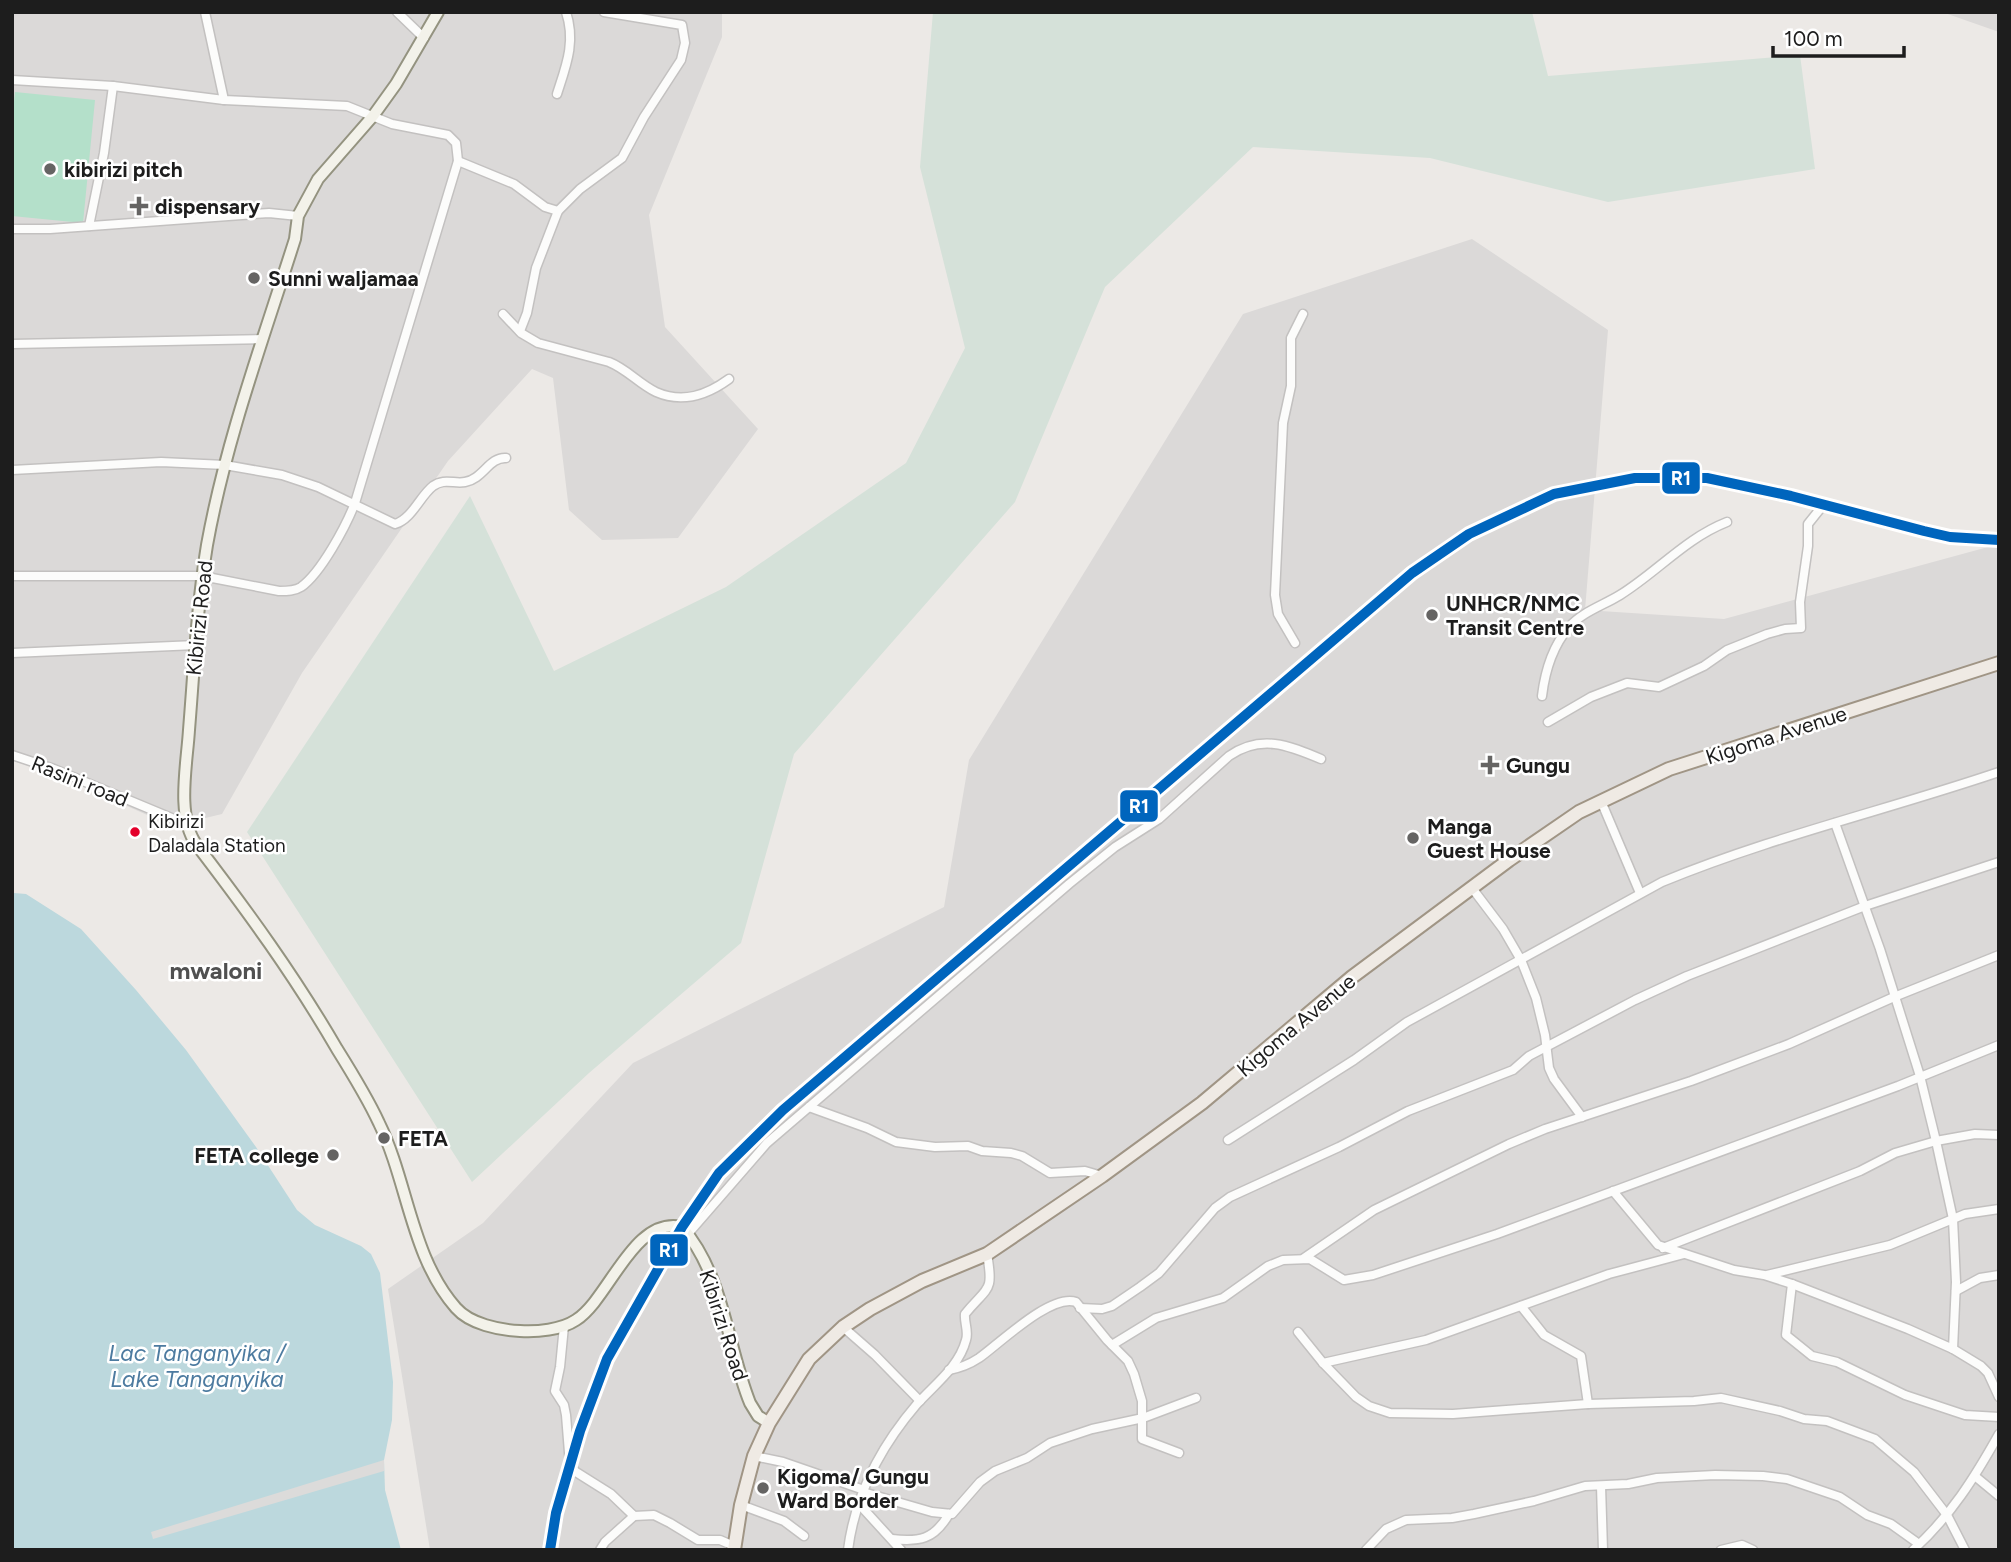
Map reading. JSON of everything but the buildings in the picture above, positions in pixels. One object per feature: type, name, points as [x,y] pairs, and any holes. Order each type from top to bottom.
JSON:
[{"type":"main road","name":"Kigoma Avenue","points":[[734,1548],[741,1505],[754,1456],[769,1423],[809,1359],[843,1327],[922,1281],[987,1254],[1102,1176],[1202,1103],[1352,978],[1579,812],[1669,769],[1999,663]]},
{"type":"street","points":[[205,12],[224,100]]},
{"type":"street","points":[[397,12],[424,38]]},
{"type":"street","name":"Kibirizi Road","points":[[186,824],[186,769],[202,576],[225,465],[295,239],[298,216],[322,173],[373,117],[438,12]]},
{"type":"street","points":[[556,94],[568,62],[571,43],[571,27],[566,12]]},
{"type":"street","points":[[520,331],[527,313],[536,268],[558,211],[580,189],[622,158],[644,117],[681,60],[685,43],[682,25],[669,25],[604,12]]},
{"type":"street","points":[[12,80],[113,86],[224,100],[333,104],[359,109],[392,124],[448,135],[456,143],[458,161],[355,503],[339,538],[302,586],[279,591],[202,576],[12,576]]},
{"type":"street","points":[[89,226],[104,153],[113,86]]},
{"type":"street","points":[[458,161],[514,184],[545,207],[558,211]]},
{"type":"street","points":[[12,229],[269,213],[298,216]]},
{"type":"street","points":[[503,314],[529,339],[552,348],[618,365],[656,391],[673,397],[689,398],[700,395],[729,379]]},
{"type":"street","points":[[1296,643],[1278,614],[1275,595],[1283,423],[1291,386],[1291,338],[1303,314]]},
{"type":"street","points":[[12,344],[263,339]]},
{"type":"street","points":[[12,470],[161,462],[225,465],[282,475],[355,503],[390,523],[401,523],[432,487],[440,482],[472,480],[481,476],[496,459],[506,458]]},
{"type":"street","points":[[1548,722],[1591,697],[1627,683],[1659,687],[1704,666],[1727,650],[1767,634],[1801,628],[1800,603],[1808,546],[1808,524],[1824,504]]},
{"type":"street","points":[[1542,696],[1545,672],[1551,656],[1573,622],[1619,596],[1657,570],[1693,538],[1727,522]]},
{"type":"street","points":[[12,653],[196,645]]},
{"type":"street","points":[[186,824],[196,844],[299,984],[368,1100],[389,1145],[425,1254],[448,1298],[458,1311],[471,1319],[501,1329],[520,1331],[564,1326],[576,1320],[630,1254],[654,1230],[661,1226],[675,1226],[682,1227],[688,1234],[753,1158],[809,1107],[1069,884],[1115,847],[1159,819],[1241,748],[1253,744],[1280,744],[1321,759]]},
{"type":"street","name":"Rasini road","points":[[12,755],[79,778],[186,824]]},
{"type":"street","points":[[1228,1140],[1354,1060],[1407,1022],[1640,893],[1690,870],[1999,772]]},
{"type":"street","points":[[1601,801],[1640,893]]},
{"type":"street","points":[[1835,823],[1920,1076],[1936,1141],[1953,1219],[1956,1291],[1953,1349]]},
{"type":"street","points":[[1080,1308],[1102,1309],[1121,1302],[1159,1273],[1215,1208],[1230,1198],[1408,1111],[1513,1070],[1529,1056],[1635,1000],[1686,976],[1865,906],[1999,862]]},
{"type":"street","points":[[1472,888],[1503,929],[1521,960],[1536,998],[1549,1068],[1582,1117]]},
{"type":"street","points":[[1112,1345],[1156,1318],[1223,1298],[1268,1266],[1283,1260],[1304,1258],[1374,1210],[1509,1144],[1692,1081],[1789,1044],[1894,997],[1999,955]]},
{"type":"street","points":[[1304,1258],[1347,1281],[1445,1251],[1613,1191],[1999,1045]]},
{"type":"street","points":[[809,1107],[897,1142],[1004,1151],[1022,1156],[1050,1173],[1084,1171],[1102,1176]]},
{"type":"street","points":[[1663,1248],[1860,1171],[1895,1153],[1936,1141],[1975,1134],[1999,1135]]},
{"type":"street","points":[[1613,1191],[1663,1248],[1734,1270],[1764,1275],[1792,1284],[1908,1329],[1953,1349],[1988,1373],[1999,1397]]},
{"type":"street","points":[[1764,1275],[1890,1245],[1953,1219],[1979,1211],[1999,1209]]},
{"type":"street","name":"Kibirizi Road","points":[[688,1234],[701,1256],[715,1290],[750,1403],[758,1416],[769,1423]]},
{"type":"street","points":[[848,1550],[863,1491],[898,1427],[949,1370],[966,1343],[965,1314],[983,1296],[991,1283],[987,1254]]},
{"type":"street","points":[[1323,1363],[1426,1340],[1609,1274],[1684,1254]]},
{"type":"street","points":[[1956,1291],[1980,1278],[1999,1275]]},
{"type":"street","points":[[1792,1284],[1786,1335],[1812,1356],[1837,1362],[1905,1395],[1965,1415],[1999,1417]]},
{"type":"street","points":[[949,1370],[978,1359],[1023,1321],[1071,1300],[1128,1361],[1142,1401],[1142,1439],[1179,1453]]},
{"type":"street","points":[[1521,1306],[1544,1335],[1581,1356],[1588,1404]]},
{"type":"street","points":[[564,1326],[555,1391],[564,1405],[570,1465],[576,1472],[611,1494],[634,1516]]},
{"type":"street","points":[[843,1327],[920,1401]]},
{"type":"street","points":[[1298,1332],[1356,1398],[1390,1413],[1453,1414],[1721,1398],[1804,1419],[1827,1421],[1880,1443],[1920,1478],[1947,1515],[1965,1550]]},
{"type":"street","points":[[892,1539],[913,1542],[923,1540],[944,1522],[949,1514],[957,1510],[980,1482],[995,1471],[1027,1458],[1050,1443],[1092,1429],[1143,1418],[1196,1398]]},
{"type":"street","points":[[1366,1550],[1386,1529],[1406,1520],[1452,1518],[1534,1502],[1585,1486],[1715,1475],[1787,1479],[1840,1496],[1867,1515],[1891,1524],[1916,1547],[1947,1515],[1976,1477],[1999,1434]]},
{"type":"street","points":[[754,1456],[783,1462],[932,1512],[949,1514]]},
{"type":"street","points":[[1976,1477],[1999,1496]]},
{"type":"street","points":[[1601,1486],[1604,1550]]},
{"type":"street","points":[[859,1504],[901,1550]]},
{"type":"street","points":[[741,1505],[784,1521],[804,1536]]},
{"type":"street","points":[[600,1550],[605,1542],[634,1516],[664,1519],[698,1540],[720,1540],[734,1548]]},
{"type":"street","points":[[1721,1550],[1742,1545],[1754,1550]]},
{"type":"shaded area","points":[[12,12],[722,12],[722,37],[649,215],[665,327],[758,429],[678,538],[602,540],[569,510],[553,378],[532,369],[448,461],[302,673],[222,814],[172,826],[12,755]]},
{"type":"shaded area","points":[[933,12],[1532,12],[1548,76],[1800,55],[1815,169],[1608,202],[1430,158],[1253,147],[1105,287],[1015,502],[794,754],[741,943],[589,1073],[472,1182],[247,832],[470,496],[554,671],[726,587],[906,463],[965,348],[920,167]]},
{"type":"shaded area","points":[[1942,12],[1999,12],[1999,32]]},
{"type":"shaded area","points":[[1472,239],[1608,330],[1585,610],[1724,619],[1999,544],[1999,1550],[430,1550],[388,1289],[483,1223],[633,1063],[944,907],[969,760],[1243,314]]},
{"type":"green space","name":"kibirizi pitch","points":[[15,92],[95,100],[83,223],[12,216],[12,122]]},
{"type":"water","name":"Lac Tanganyika / Lake Tanganyika","points":[[14,893],[26,894],[81,929],[186,1050],[256,1147],[297,1210],[315,1225],[361,1246],[371,1254],[380,1273],[393,1382],[392,1420],[384,1460],[385,1490],[401,1550],[12,1550]]},
{"type":"pier","points":[[384,1460],[384,1471],[153,1539],[151,1532]]},
{"type":"transit line","name":"R1","points":[[550,1550],[556,1513],[580,1431],[607,1359],[682,1227],[719,1173],[783,1110],[1412,573],[1469,534],[1554,494],[1635,478],[1707,478],[1791,496],[1950,537],[1999,540]]},
{"type":"place","name":"kibirizi pitch","points":[[50,169]]},
{"type":"place","name":"dispensary","points":[[139,206]]},
{"type":"place","name":"Sunni waljamaa","points":[[254,278]]},
{"type":"place","name":"UNHCR/NMC Transit Centre","points":[[1432,615]]},
{"type":"place","name":"Gungu","points":[[1490,765]]},
{"type":"place","name":"Kibirizi Daladala Station","points":[[135,832]]},
{"type":"place","name":"Manga Guest House","points":[[1413,838]]},
{"type":"place","name":"FETA","points":[[384,1138]]},
{"type":"place","name":"FETA college","points":[[333,1155]]},
{"type":"place","name":"Kigoma/ Gungu Ward Border","points":[[763,1488]]},
{"type":"district","name":"mwaloni","points":[[216,970]]}]
